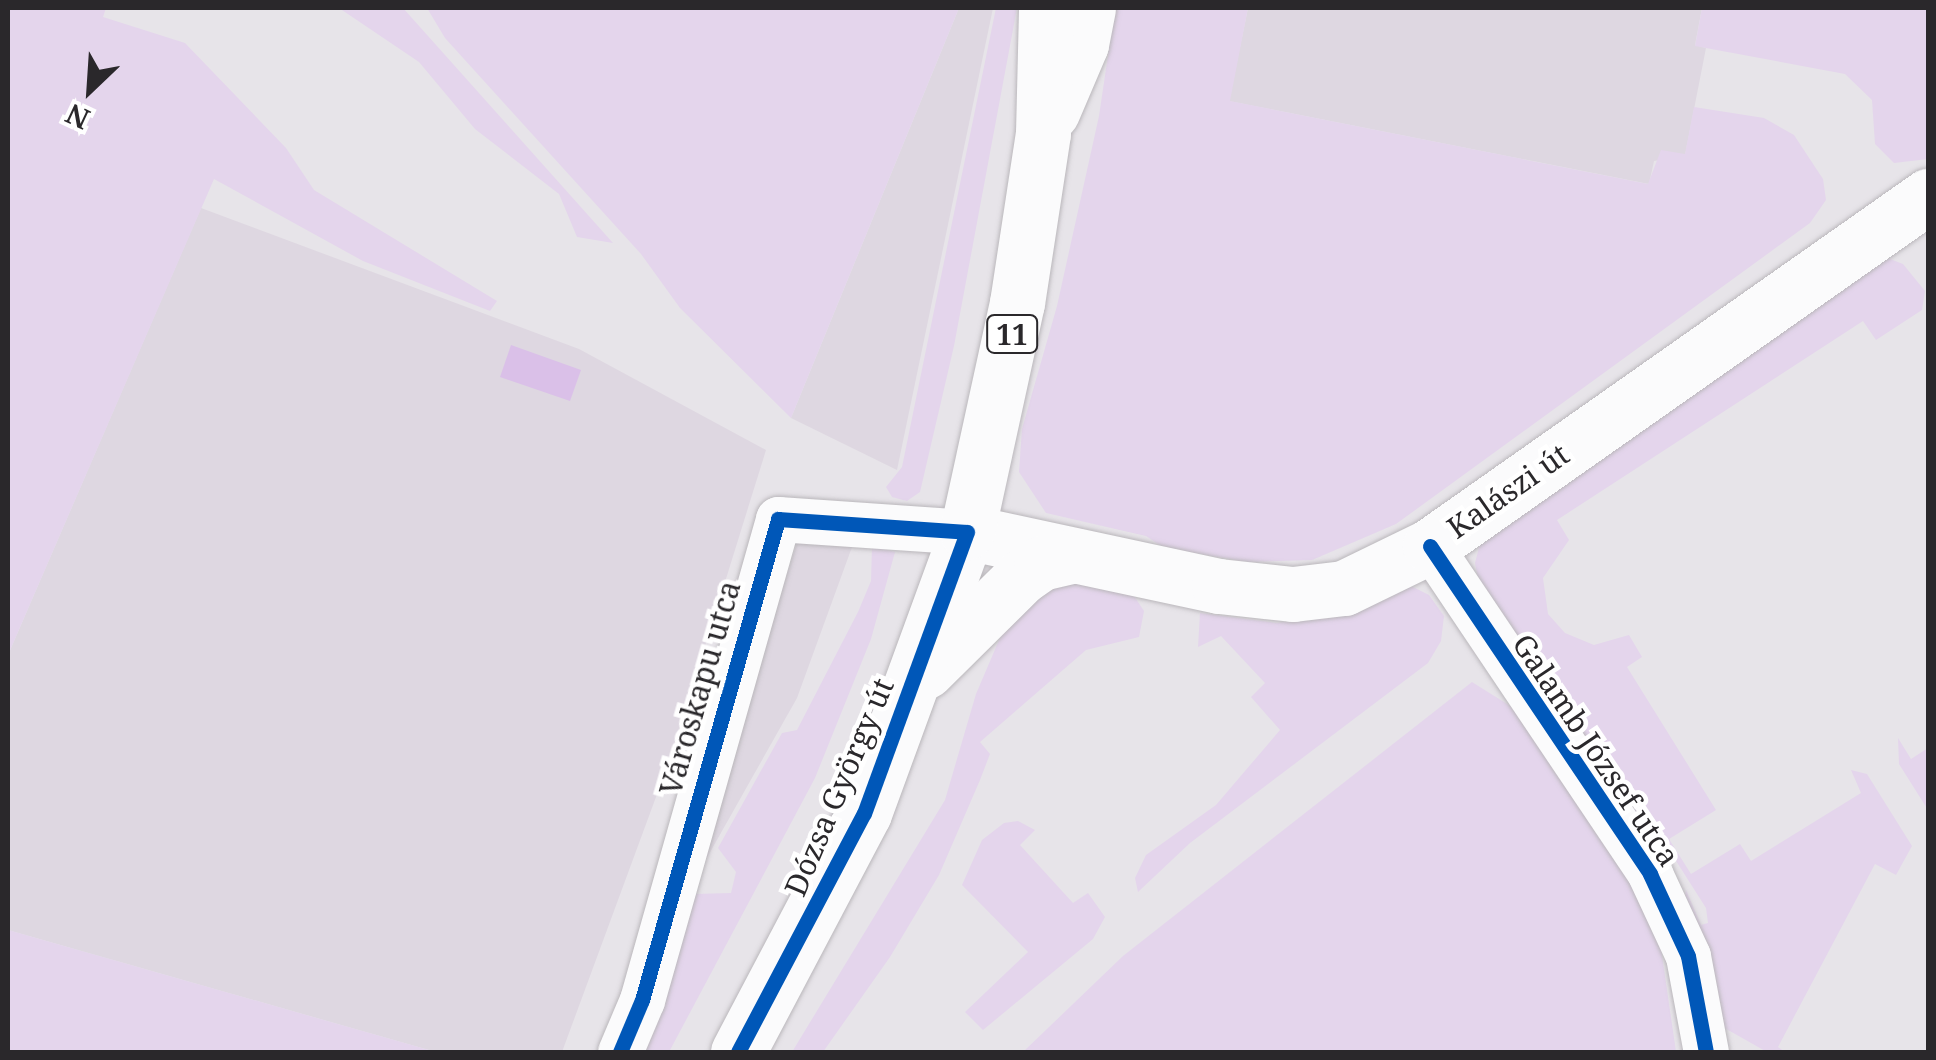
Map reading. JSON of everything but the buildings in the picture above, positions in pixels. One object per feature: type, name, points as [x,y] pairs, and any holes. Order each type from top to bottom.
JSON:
[{"type":"main road","name":"11","points":[[967,532],[1018,304],[1043,133],[1046,8]]},
{"type":"main road","name":"11","points":[[1043,133],[1080,44],[1088,8]]},
{"type":"main road","name":"Kalászi út","points":[[967,532],[1072,556],[1293,594],[1344,588],[1430,546],[1928,196]]},
{"type":"main road","name":"Dózsa György út","points":[[738,1052],[864,813],[967,532]]},
{"type":"main road","points":[[913,683],[1020,577],[1072,556]]},
{"type":"street","name":"Városkapu utca","points":[[620,1052],[642,1000],[778,519],[967,532]]},
{"type":"street","name":"Galamb József utca","points":[[1430,546],[1650,874],[1688,956],[1706,1052]]},
{"type":"shaded area","points":[[8,8],[106,8],[103,17],[185,43],[286,148],[314,190],[497,301],[490,311],[363,261],[214,179],[8,655]]},
{"type":"shaded area","points":[[339,8],[403,8],[613,243],[577,237],[559,194],[475,129],[419,62]]},
{"type":"shaded area","points":[[427,8],[959,8],[791,418],[680,308],[641,254],[445,38]]},
{"type":"shaded area","points":[[959,8],[993,8],[897,470],[791,418]]},
{"type":"shaded area","points":[[996,8],[1017,8],[954,346],[920,492],[907,501],[892,497],[886,487],[902,467]]},
{"type":"shaded area","points":[[1115,8],[1248,8],[1230,101],[1648,184],[1661,150],[1685,154],[1694,107],[1764,118],[1794,135],[1823,179],[1826,200],[1810,223],[1396,524],[1312,560],[1248,562],[1164,548],[1146,536],[1046,513],[1019,472],[1022,429],[1057,306],[1099,116]]},
{"type":"shaded area","points":[[1248,8],[1702,8],[1695,45],[1706,48],[1685,155],[1654,161],[1649,184],[1229,101]]},
{"type":"shaded area","points":[[1702,8],[1928,8],[1928,159],[1894,163],[1875,144],[1872,100],[1845,74],[1695,46]]},
{"type":"shaded area","points":[[201,208],[579,349],[766,450],[670,759],[562,1052],[436,1052],[8,930],[8,655]]},
{"type":"shaded area","points":[[1890,259],[1903,264],[1925,291],[1922,310],[1876,340],[1863,321],[1557,520],[1569,540],[1543,578],[1548,614],[1565,633],[1594,645],[1629,635],[1642,657],[1627,667],[1716,810],[1669,839],[1691,874],[1740,844],[1751,861],[1861,793],[1851,770],[1867,774],[1912,846],[1896,875],[1875,864],[1778,1047],[1785,1052],[1767,1052],[1721,1026],[1683,908],[1686,890],[1701,925],[1708,923],[1706,908],[1664,842],[1636,831],[1479,584],[1475,563],[1481,540],[1876,260]]},
{"type":"shaded area","points":[[511,345],[581,370],[570,401],[500,377]]},
{"type":"shaded area","points":[[797,543],[852,547],[797,698],[682,902]]},
{"type":"shaded area","points":[[872,546],[895,552],[871,639],[815,778],[669,1052],[634,1052],[694,894],[731,893],[736,872],[718,848],[782,733],[797,730],[858,612],[871,581]]},
{"type":"shaded area","points":[[1065,580],[1132,593],[1144,611],[1139,637],[1086,650],[980,742],[990,754],[980,780],[939,875],[890,957],[823,1052],[792,1052],[945,800],[976,694],[1014,605]]},
{"type":"shaded area","points":[[1413,587],[1429,595],[1444,616],[1441,641],[1428,663],[1190,843],[1138,892],[1135,878],[1146,855],[1216,805],[1280,730],[1251,697],[1265,683],[1221,636],[1198,647],[1200,613],[1277,623],[1329,616],[1388,588]]},
{"type":"shaded area","points":[[1472,682],[1515,709],[1657,921],[1676,1052],[1023,1052],[1123,956]]},
{"type":"shaded area","points":[[1898,738],[1911,759],[1928,748],[1928,810],[1899,764]]},
{"type":"shaded area","points":[[1018,821],[1035,830],[1020,845],[1073,903],[1088,893],[1105,917],[1093,939],[983,1030],[965,1012],[1028,952],[962,885],[982,840],[1004,823]]},
{"type":"shaded area","points":[[8,930],[436,1052],[8,1052]]},
{"type":"cycle path","points":[[620,1052],[642,1000],[778,519],[967,532],[864,813],[738,1052]]},
{"type":"cycle path","points":[[1430,546],[1650,874],[1688,956],[1706,1052]]}]
